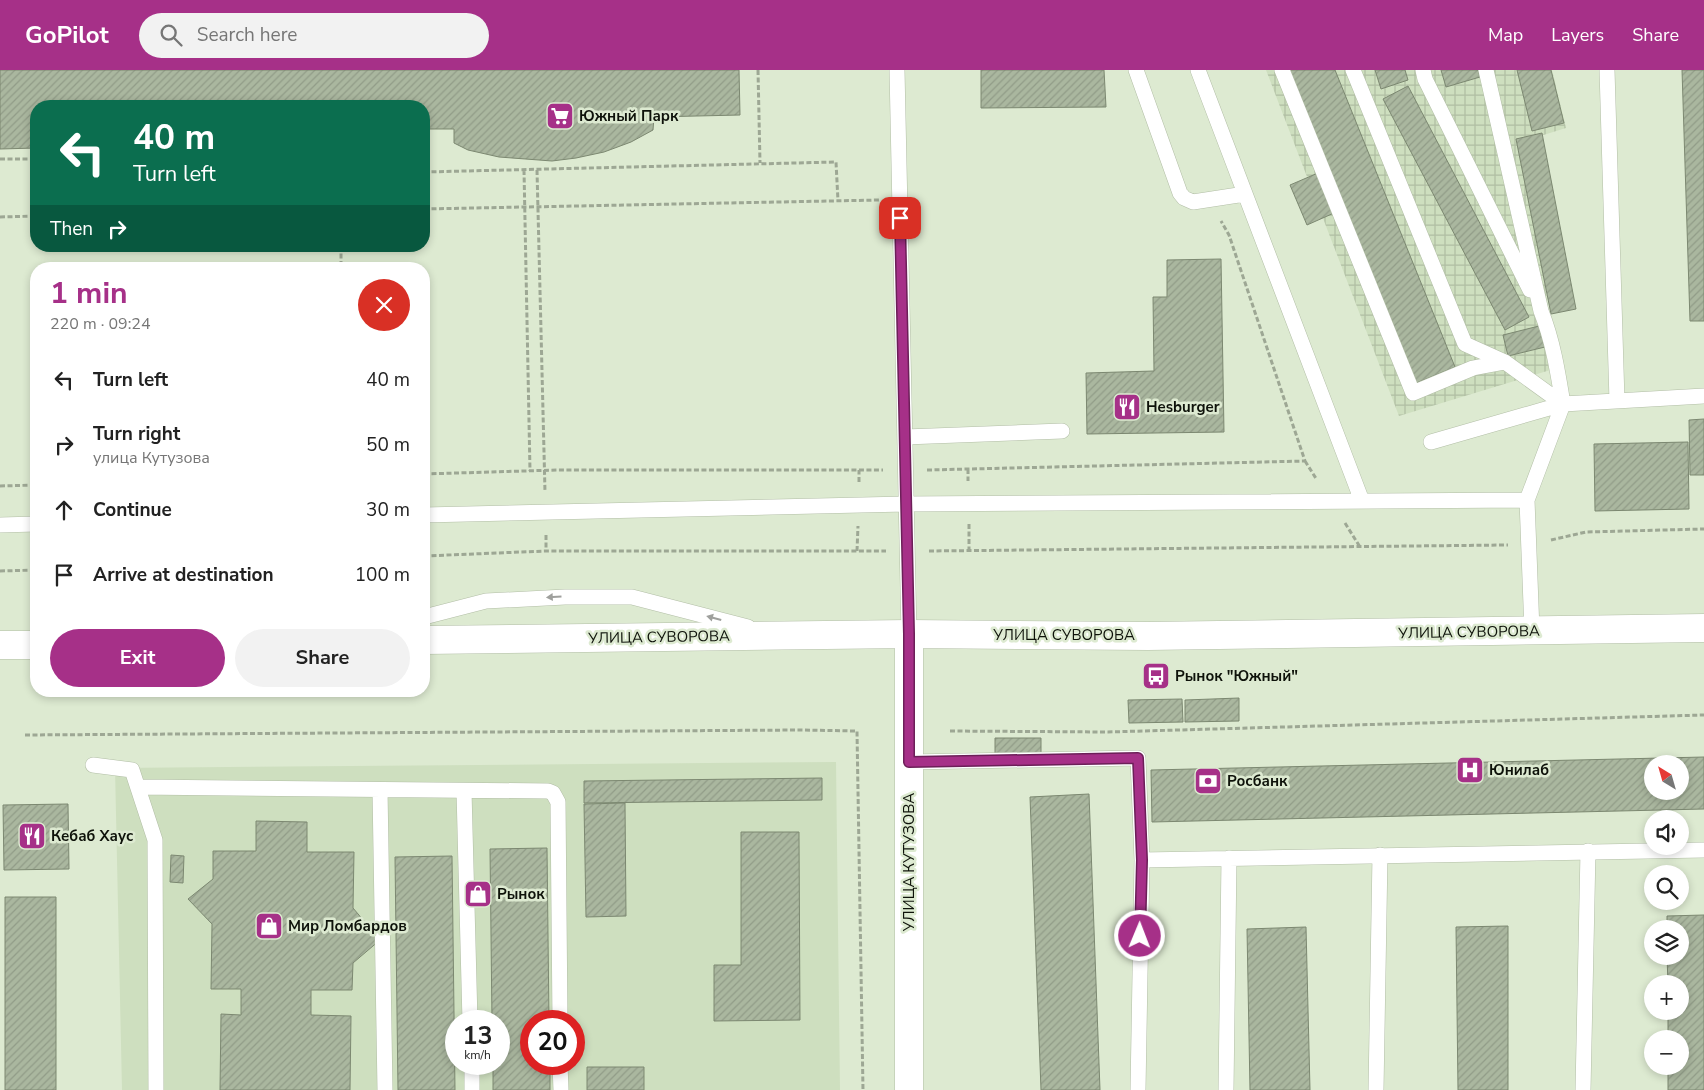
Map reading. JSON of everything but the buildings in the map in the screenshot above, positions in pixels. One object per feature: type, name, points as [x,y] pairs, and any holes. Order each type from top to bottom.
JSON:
[{"type":"main road","name":"УЛИЦА СУВОРОВА","points":[[430,640],[909,634],[1148,636],[1704,628]]},
{"type":"main road","name":"УЛИЦА КУТУЗОВА","points":[[909,634],[909,1090]]},
{"type":"main road","points":[[0,646],[30,645]]},
{"type":"lane","points":[[897,70],[909,634]]},
{"type":"lane","points":[[1136,70],[1180,193],[1184,198],[1193,202],[1245,194]]},
{"type":"lane","points":[[1198,70],[1362,501]]},
{"type":"lane","points":[[1282,70],[1413,393],[1473,368],[1505,362]]},
{"type":"lane","points":[[1353,70],[1465,344],[1505,362],[1563,404]]},
{"type":"lane","points":[[1422,70],[1546,322],[1558,374],[1563,404],[1527,500],[1532,631]]},
{"type":"lane","points":[[1486,70],[1541,311]]},
{"type":"lane","points":[[1607,70],[1616,401]]},
{"type":"lane","points":[[1431,442],[1563,404],[1704,396]]},
{"type":"lane","points":[[904,437],[1062,432]]},
{"type":"lane","points":[[430,515],[906,504],[1527,500]]},
{"type":"lane","points":[[0,524],[30,524]]},
{"type":"lane","points":[[430,615],[486,601],[565,597],[632,597],[778,635]]},
{"type":"lane","points":[[909,762],[1138,758],[1142,860],[1138,1090]]},
{"type":"lane","points":[[93,765],[132,770],[155,840],[156,1090]]},
{"type":"lane","points":[[138,788],[548,791],[553,793],[558,802],[560,1010]]},
{"type":"lane","points":[[380,790],[385,1090]]},
{"type":"lane","points":[[464,791],[470,1010]]},
{"type":"lane","points":[[1142,860],[1704,850]]},
{"type":"lane","points":[[1583,1090],[1588,851]]},
{"type":"lane","points":[[1376,1090],[1380,855]]},
{"type":"lane","points":[[1226,1090],[1228,858]]},
{"type":"lane","points":[[472,1075],[472,1090]]},
{"type":"lane","points":[[560,1075],[561,1090]]},
{"type":"path","points":[[758,70],[760,163]]},
{"type":"path","points":[[0,160],[30,158]]},
{"type":"path","points":[[430,172],[836,162],[838,200]]},
{"type":"path","points":[[524,170],[530,471]]},
{"type":"path","points":[[537,170],[546,551]]},
{"type":"path","points":[[430,209],[900,199]]},
{"type":"path","points":[[430,474],[544,470],[905,470],[1305,461],[1229,235],[1209,200]]},
{"type":"path","points":[[0,217],[30,216]]},
{"type":"path","points":[[0,486],[30,485]]},
{"type":"path","points":[[430,556],[546,551],[907,551],[1529,545],[1586,532],[1704,529]]},
{"type":"path","points":[[0,572],[30,570]]},
{"type":"path","points":[[950,731],[1108,732],[1704,715]]},
{"type":"path","points":[[25,735],[857,731],[863,1090]]},
{"type":"shaded area","points":[[1266,70],[1552,70],[1566,128],[1524,141],[1557,368],[1399,416]]},
{"type":"shaded area","name":"Рынок","points":[[836,762],[840,1090],[122,1090],[115,768]]},
{"type":"place","name":"Южный Парк","points":[[560,116]]},
{"type":"place","name":"Hesburger","points":[[1127,407]]},
{"type":"place","name":"Рынок \"Южный\"","points":[[1156,676]]},
{"type":"place","name":"Юнилаб","points":[[1470,770]]},
{"type":"place","name":"Росбанк","points":[[1208,781]]},
{"type":"place","name":"Кебаб Хаус","points":[[32,836]]},
{"type":"place","name":"Рынок","points":[[478,894]]},
{"type":"place","name":"Мир Ломбардов","points":[[269,926]]},
{"type":"route","points":[[900,218],[909,634],[909,762],[1138,758],[1142,860],[1140,936]]}]
